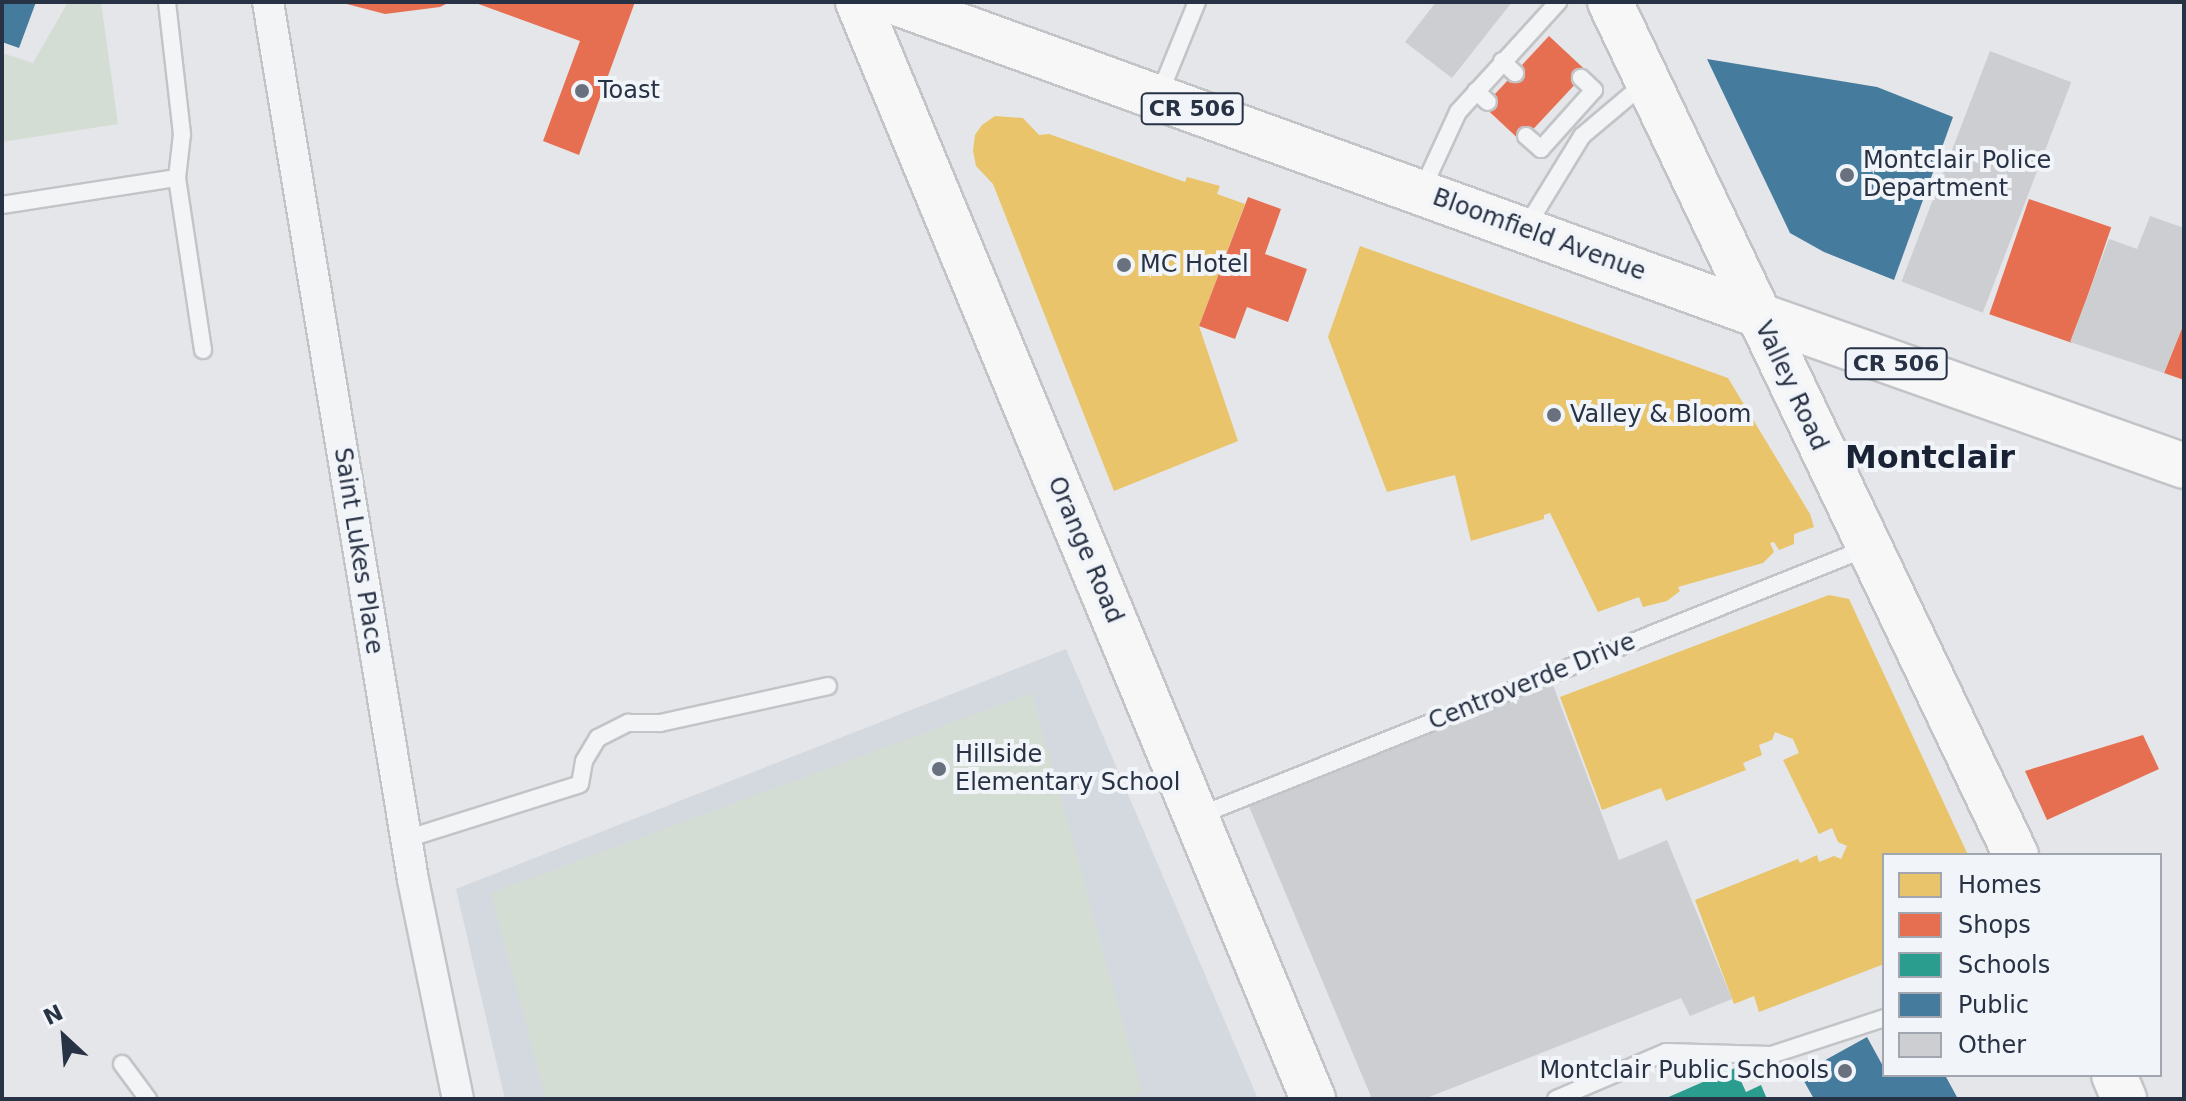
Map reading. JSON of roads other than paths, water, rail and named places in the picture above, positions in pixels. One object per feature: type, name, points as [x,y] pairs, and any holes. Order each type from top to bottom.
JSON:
[{"type":"street","name":"Saint Lukes Place","points":[[268,2],[406,839],[458,1099]]},
{"type":"street","name":"Orange Road","points":[[858,2],[1313,1099]]},
{"type":"street","name":"Bloomfield Avenue","points":[[894,2],[2184,466]]},
{"type":"street","name":"Valley Road","points":[[1610,2],[2015,853]]},
{"type":"street","points":[[2115,1077],[2124,1099]]},
{"type":"lane","points":[[167,2],[182,134],[177,178],[203,350]]},
{"type":"lane","points":[[1158,97],[1197,2]]},
{"type":"lane","points":[[1421,191],[1458,112],[1482,96],[1509,67],[1535,38],[1558,2]]},
{"type":"lane","points":[[1526,136],[1541,149],[1594,90],[1581,78]]},
{"type":"lane","points":[[1525,231],[1582,136],[1646,82]]},
{"type":"lane","points":[[1552,108],[1582,136]]},
{"type":"lane","points":[[2,205],[177,178]]},
{"type":"lane","name":"Centroverde Drive","points":[[1196,817],[1868,547]]},
{"type":"lane","points":[[406,839],[580,784],[584,761],[598,738],[628,723],[660,723],[828,686]]},
{"type":"lane","points":[[1556,1099],[1666,1052],[1771,1055],[1882,1019]]},
{"type":"lane","points":[[122,1064],[148,1099]]},
{"type":"place","name":"Toast","points":[[582,91]]},
{"type":"place","name":"Montclair Police Department","points":[[1847,175]]},
{"type":"place","name":"MC Hotel","points":[[1124,265]]},
{"type":"place","name":"Valley & Bloom","points":[[1554,415]]},
{"type":"place","name":"Hillside Elementary School","points":[[939,769]]},
{"type":"place","name":"Montclair Public Schools","points":[[1845,1071]]},
{"type":"district","name":"Montclair","points":[[1930,457]]}]
